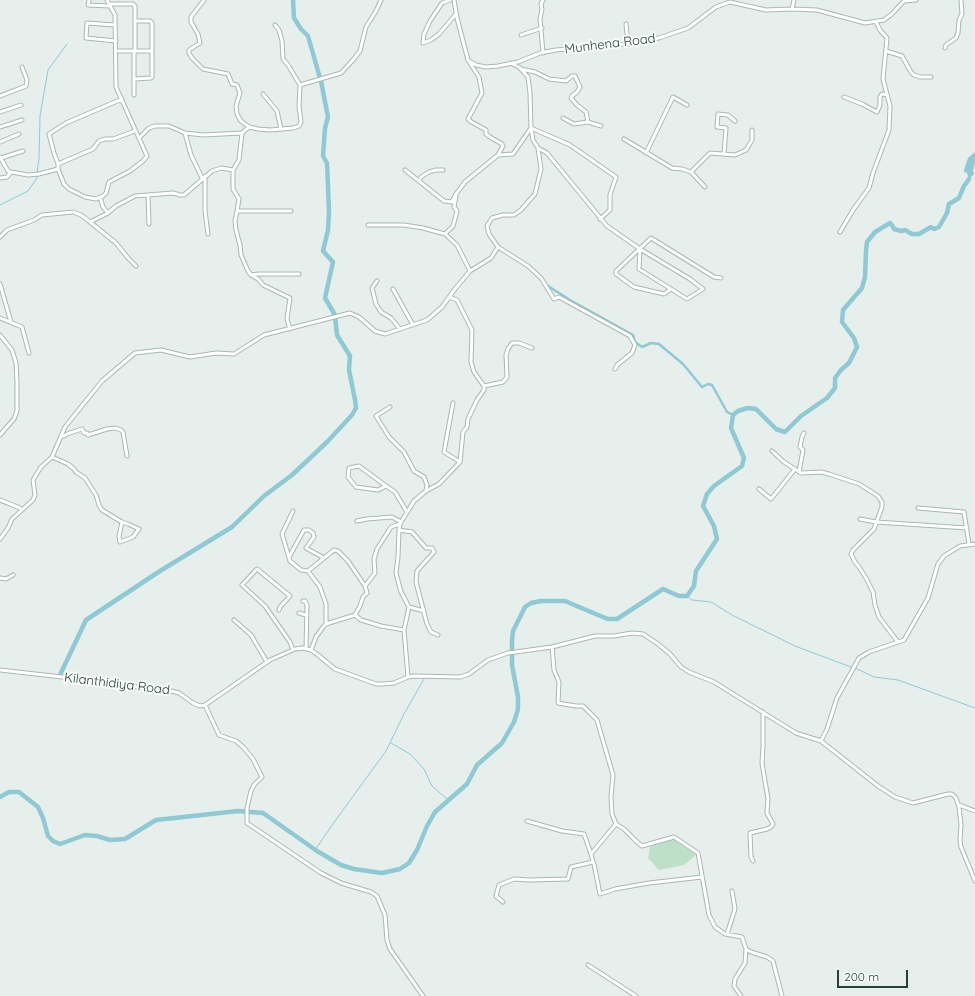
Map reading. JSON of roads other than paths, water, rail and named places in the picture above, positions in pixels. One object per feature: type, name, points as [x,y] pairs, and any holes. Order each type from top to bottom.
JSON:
[{"type":"street","points":[[89,0],[88,5],[109,3],[133,4],[135,6],[134,95]]},
{"type":"street","points":[[204,0],[191,17],[191,22],[198,34],[200,43],[189,50],[188,53],[203,68],[228,74],[232,84],[237,85],[240,93],[236,106],[237,114],[241,121],[249,127],[258,129],[293,128],[299,126],[301,122],[299,106],[300,85],[283,59],[282,42],[279,30],[275,25]]},
{"type":"street","points":[[300,85],[341,73],[360,51],[366,28],[381,0]]},
{"type":"street","points":[[450,0],[442,3],[430,21],[424,34],[423,43],[431,40],[439,34],[456,14]]},
{"type":"street","points":[[405,170],[444,201],[452,202],[465,182],[498,155],[503,146],[486,134],[486,130],[468,119],[482,93],[479,77],[468,60],[456,14],[454,0]]},
{"type":"street","points":[[543,0],[541,4],[542,9],[540,19],[542,28],[543,53]]},
{"type":"street","points":[[792,9],[794,0]]},
{"type":"street","points":[[840,232],[870,188],[873,173],[888,130],[890,106],[884,79],[887,38],[880,30],[876,22],[884,20],[892,14],[904,1],[916,0]]},
{"type":"street","points":[[945,48],[946,45],[956,38],[958,33],[959,20],[962,14],[961,0]]},
{"type":"street","name":"Munhena Road","points":[[468,60],[476,65],[486,67],[498,66],[510,64],[556,50],[628,44],[659,38],[688,28],[716,7],[728,1],[766,10],[817,10],[865,23],[876,22]]},
{"type":"street","points":[[109,3],[115,16],[116,87],[122,99],[135,131],[147,156],[143,162],[130,171],[109,182],[106,193],[100,197],[96,199],[85,197],[69,189],[64,184],[58,169],[58,164],[49,134],[66,123],[122,99]]},
{"type":"street","points":[[135,21],[152,23],[152,77],[135,78]]},
{"type":"street","points":[[115,25],[87,23],[86,38],[116,41]]},
{"type":"street","points":[[626,24],[628,44]]},
{"type":"street","points":[[521,35],[542,28]]},
{"type":"street","points":[[116,51],[152,51]]},
{"type":"street","points":[[886,51],[902,56],[914,75],[920,77],[931,77]]},
{"type":"street","points":[[510,64],[519,67],[528,77],[531,128],[538,148],[540,169],[535,194],[521,210],[514,215],[503,215],[492,218],[487,226],[488,234],[498,247],[533,270],[541,278],[554,299],[559,297],[630,336],[635,345],[632,353],[617,365],[615,369]]},
{"type":"street","points":[[0,96],[26,86],[27,80],[22,67]]},
{"type":"street","points":[[521,69],[535,72],[549,79],[566,81],[572,76],[575,76],[580,87],[572,98],[577,105],[586,112],[588,122]]},
{"type":"street","points":[[263,94],[277,111],[281,129]]},
{"type":"street","points":[[844,97],[877,112],[880,105],[880,97],[882,94],[887,95]]},
{"type":"street","points":[[646,153],[673,97],[687,105]]},
{"type":"street","points":[[0,112],[21,105]]},
{"type":"street","points":[[724,154],[726,128],[717,127],[718,114],[728,115],[735,121]]},
{"type":"street","points":[[563,118],[574,124],[588,122],[601,126]]},
{"type":"street","points":[[0,127],[22,120]]},
{"type":"street","points":[[139,138],[149,128],[155,126],[169,126],[185,133],[203,135],[242,133],[249,127]]},
{"type":"street","points":[[498,155],[513,154],[531,128]]},
{"type":"street","points":[[531,128],[570,145],[616,177],[610,195],[610,210],[600,219]]},
{"type":"street","points":[[691,172],[710,153],[735,155],[746,150],[752,140],[752,130]]},
{"type":"street","points":[[58,164],[93,149],[99,141],[113,139],[135,131]]},
{"type":"street","points":[[185,133],[191,155],[204,177],[205,211],[208,234]]},
{"type":"street","points":[[242,133],[239,160],[233,170],[233,189],[239,199],[235,221],[241,255],[248,271],[251,275],[258,279],[262,285],[290,298],[287,319],[290,329]]},
{"type":"street","points":[[0,142],[19,134]]},
{"type":"street","points":[[624,139],[672,168],[691,172],[705,187]]},
{"type":"street","points":[[538,148],[547,153],[607,226],[640,249],[690,279],[703,289],[687,299],[639,269],[640,249]]},
{"type":"street","points":[[23,151],[0,158],[8,171],[28,175],[58,169]]},
{"type":"street","points":[[90,222],[108,213],[116,206],[135,196],[173,193],[180,195],[184,194],[215,169],[233,170]]},
{"type":"street","points":[[419,181],[428,172],[443,170]]},
{"type":"street","points":[[0,178],[7,176],[11,172]]},
{"type":"street","points":[[446,234],[453,226],[456,216],[457,210],[454,207],[456,194]]},
{"type":"street","points":[[148,195],[150,224]]},
{"type":"street","points":[[100,197],[104,208],[108,213]]},
{"type":"street","points":[[237,211],[291,211]]},
{"type":"street","points":[[0,237],[7,230],[34,220],[42,215],[73,212],[81,215],[116,243],[136,266]]},
{"type":"street","points":[[368,225],[404,225],[446,234],[457,245],[470,271]]},
{"type":"street","points":[[672,289],[664,294],[634,287],[616,274],[616,272],[652,238],[714,277],[721,278]]},
{"type":"street","points":[[0,539],[8,528],[12,519],[34,497],[33,480],[41,467],[52,457],[65,427],[102,381],[135,353],[160,350],[190,357],[216,353],[234,354],[264,335],[350,313],[359,317],[374,332],[385,334],[427,320],[442,307],[470,271],[491,258],[498,247]]},
{"type":"street","points":[[251,275],[298,274]]},
{"type":"street","points":[[377,281],[372,288],[376,304],[381,312],[391,318],[400,329]]},
{"type":"street","points":[[0,284],[11,322]]},
{"type":"street","points":[[393,289],[413,325]]},
{"type":"street","points":[[408,677],[404,630],[409,606],[401,592],[396,573],[399,530],[401,523],[414,501],[426,491],[439,484],[460,462],[463,432],[467,427],[468,419],[477,400],[484,390],[484,386],[474,372],[470,362],[472,330],[457,300],[449,297]]},
{"type":"street","points":[[0,318],[22,327],[29,353]]},
{"type":"street","points":[[0,335],[12,350],[16,363],[17,383],[16,411],[14,419],[0,435]]},
{"type":"street","points":[[484,386],[503,382],[507,376],[506,355],[512,343],[519,343],[532,348]]},
{"type":"street","points":[[453,403],[444,452],[460,462]]},
{"type":"street","points":[[390,407],[376,416],[389,437],[404,452],[414,471],[424,477],[427,486],[426,491]]},
{"type":"street","points":[[61,436],[82,429],[84,433],[87,432],[88,435],[115,428],[123,432],[127,456]]},
{"type":"street","points":[[799,472],[803,450],[800,447],[804,433]]},
{"type":"street","points":[[772,451],[801,474],[821,472],[829,474],[859,484],[878,496],[883,504],[874,529],[853,550],[851,554],[873,592],[879,617],[898,642]]},
{"type":"street","points":[[52,457],[65,462],[85,478],[96,495],[102,510],[139,530],[133,536],[120,542],[119,536],[122,522]]},
{"type":"street","points":[[386,486],[378,490],[356,487],[348,477],[349,468],[359,466],[395,492],[407,512]]},
{"type":"street","points":[[758,489],[771,500],[795,469]]},
{"type":"street","points":[[0,500],[20,508],[21,510]]},
{"type":"street","points":[[918,508],[964,512],[969,544]]},
{"type":"street","points":[[292,511],[282,534],[290,561],[301,570],[308,571],[320,587],[326,604],[326,624]]},
{"type":"street","points":[[357,521],[392,517],[401,523]]},
{"type":"street","points":[[860,519],[876,522],[967,528]]},
{"type":"street","points":[[365,586],[375,573],[374,559],[377,549],[391,527],[401,523]]},
{"type":"street","points":[[289,557],[304,530],[309,530],[313,533],[314,538],[306,548],[324,558]]},
{"type":"street","points":[[399,530],[412,532],[426,548],[432,548],[434,552],[417,571],[416,582],[427,624],[431,632],[438,635]]},
{"type":"street","points":[[822,741],[837,698],[859,658],[868,652],[904,640],[928,598],[938,564],[944,556],[960,546],[975,544]]},
{"type":"street","points":[[308,571],[334,550],[338,551],[348,561],[365,586],[367,593],[363,597],[355,615],[326,624],[322,627],[311,650]]},
{"type":"street","points":[[279,610],[290,596],[257,568],[242,586],[265,606],[290,642],[293,650]]},
{"type":"street","points":[[0,578],[6,578],[13,575]]},
{"type":"street","points":[[303,601],[305,601],[307,605],[306,649]]},
{"type":"street","points":[[409,606],[424,611]]},
{"type":"street","points":[[299,613],[306,615]]},
{"type":"street","points":[[355,615],[362,620],[381,626],[404,630]]},
{"type":"street","points":[[234,620],[251,635],[267,662]]},
{"type":"street","points":[[423,996],[390,950],[387,940],[386,915],[377,896],[371,892],[341,883],[322,873],[247,823],[246,815],[252,788],[262,777],[247,750],[236,741],[218,735],[205,705],[267,662],[284,653],[293,650],[311,650],[335,669],[376,684],[394,683],[408,677],[460,677],[469,674],[488,660],[508,653],[552,647],[595,636],[614,636],[637,632],[643,634],[658,644],[689,672],[714,682],[796,733],[822,741],[878,786],[895,797],[913,803],[952,794],[956,798],[959,805],[961,847],[975,881]]},
{"type":"street","points":[[552,647],[554,670],[559,682],[558,704],[583,706],[597,720],[613,776],[611,797],[612,814],[616,824],[624,829],[642,846],[674,837],[698,854],[709,915],[715,927],[727,934],[742,937],[746,949],[745,963],[735,979],[734,986],[741,996]]},
{"type":"street","name":"Kilanthidiya Road","points":[[0,670],[168,690],[179,693],[197,705],[205,705]]},
{"type":"street","points":[[753,861],[751,857],[750,832],[767,829],[773,824],[767,813],[768,799],[762,763],[763,712]]},
{"type":"street","points":[[959,805],[975,811]]},
{"type":"street","points":[[527,821],[562,831],[584,834],[594,864],[600,894],[615,889],[656,882],[702,878]]},
{"type":"street","points":[[591,854],[616,824]]},
{"type":"street","points":[[504,902],[496,896],[499,885],[514,879],[568,879],[571,867],[593,862]]},
{"type":"street","points":[[727,934],[735,909],[732,891]]},
{"type":"street","points":[[746,949],[751,952],[767,956],[773,961],[782,996]]},
{"type":"street","points":[[588,965],[636,996]]},
{"type":"water","points":[[975,152],[974,174],[969,179],[964,170],[968,158]]},
{"type":"waterway","points":[[293,0],[294,18],[301,29],[308,36],[320,78]]},
{"type":"waterway","points":[[37,172],[39,159],[40,116],[48,70],[67,44]]},
{"type":"waterway","points":[[321,81],[328,117],[325,128],[323,156],[327,163],[329,211],[328,230],[323,251],[333,262],[325,298],[335,315]]},
{"type":"waterway","points":[[0,205],[28,191],[37,178],[37,175]]},
{"type":"waterway","points":[[0,797],[9,792],[19,792],[38,807],[48,836],[53,841],[60,844],[85,835],[97,836],[110,840],[125,839],[156,820],[238,811],[263,813],[317,851],[341,865],[354,869],[382,873],[400,869],[409,863],[417,850],[427,826],[435,812],[467,784],[477,765],[502,743],[514,722],[518,709],[518,697],[512,665],[512,640],[513,631],[525,607],[531,603],[541,601],[565,601],[608,619],[617,619],[663,589],[679,596],[687,596],[694,586],[696,571],[717,539],[714,526],[703,506],[707,494],[714,486],[742,466],[744,458],[731,428],[733,415],[738,411],[748,408],[756,409],[776,429],[785,432],[801,416],[827,398],[835,388],[835,378],[849,363],[857,347],[854,338],[842,322],[843,310],[862,288],[865,277],[867,242],[875,232],[890,223],[894,229],[901,231],[905,230],[912,234],[919,234],[931,227],[934,229],[939,227],[947,213],[949,204],[959,198],[969,179]]},
{"type":"waterway","points":[[548,286],[633,335],[635,342],[642,347],[651,343],[659,344],[683,364],[702,387],[708,384],[712,385],[727,412],[733,415]]},
{"type":"waterway","points":[[60,675],[86,620],[160,571],[232,527],[264,496],[292,475],[327,442],[352,415],[356,408],[349,370],[350,356],[337,335],[335,317]]},
{"type":"waterway","points":[[687,596],[692,600],[711,602],[732,615],[795,646],[851,667]]},
{"type":"waterway","points":[[855,668],[874,677],[898,680],[975,708]]},
{"type":"waterway","points":[[315,850],[386,751],[404,714],[424,679]]},
{"type":"waterway","points":[[391,743],[410,754],[424,769],[432,786],[448,800]]}]
